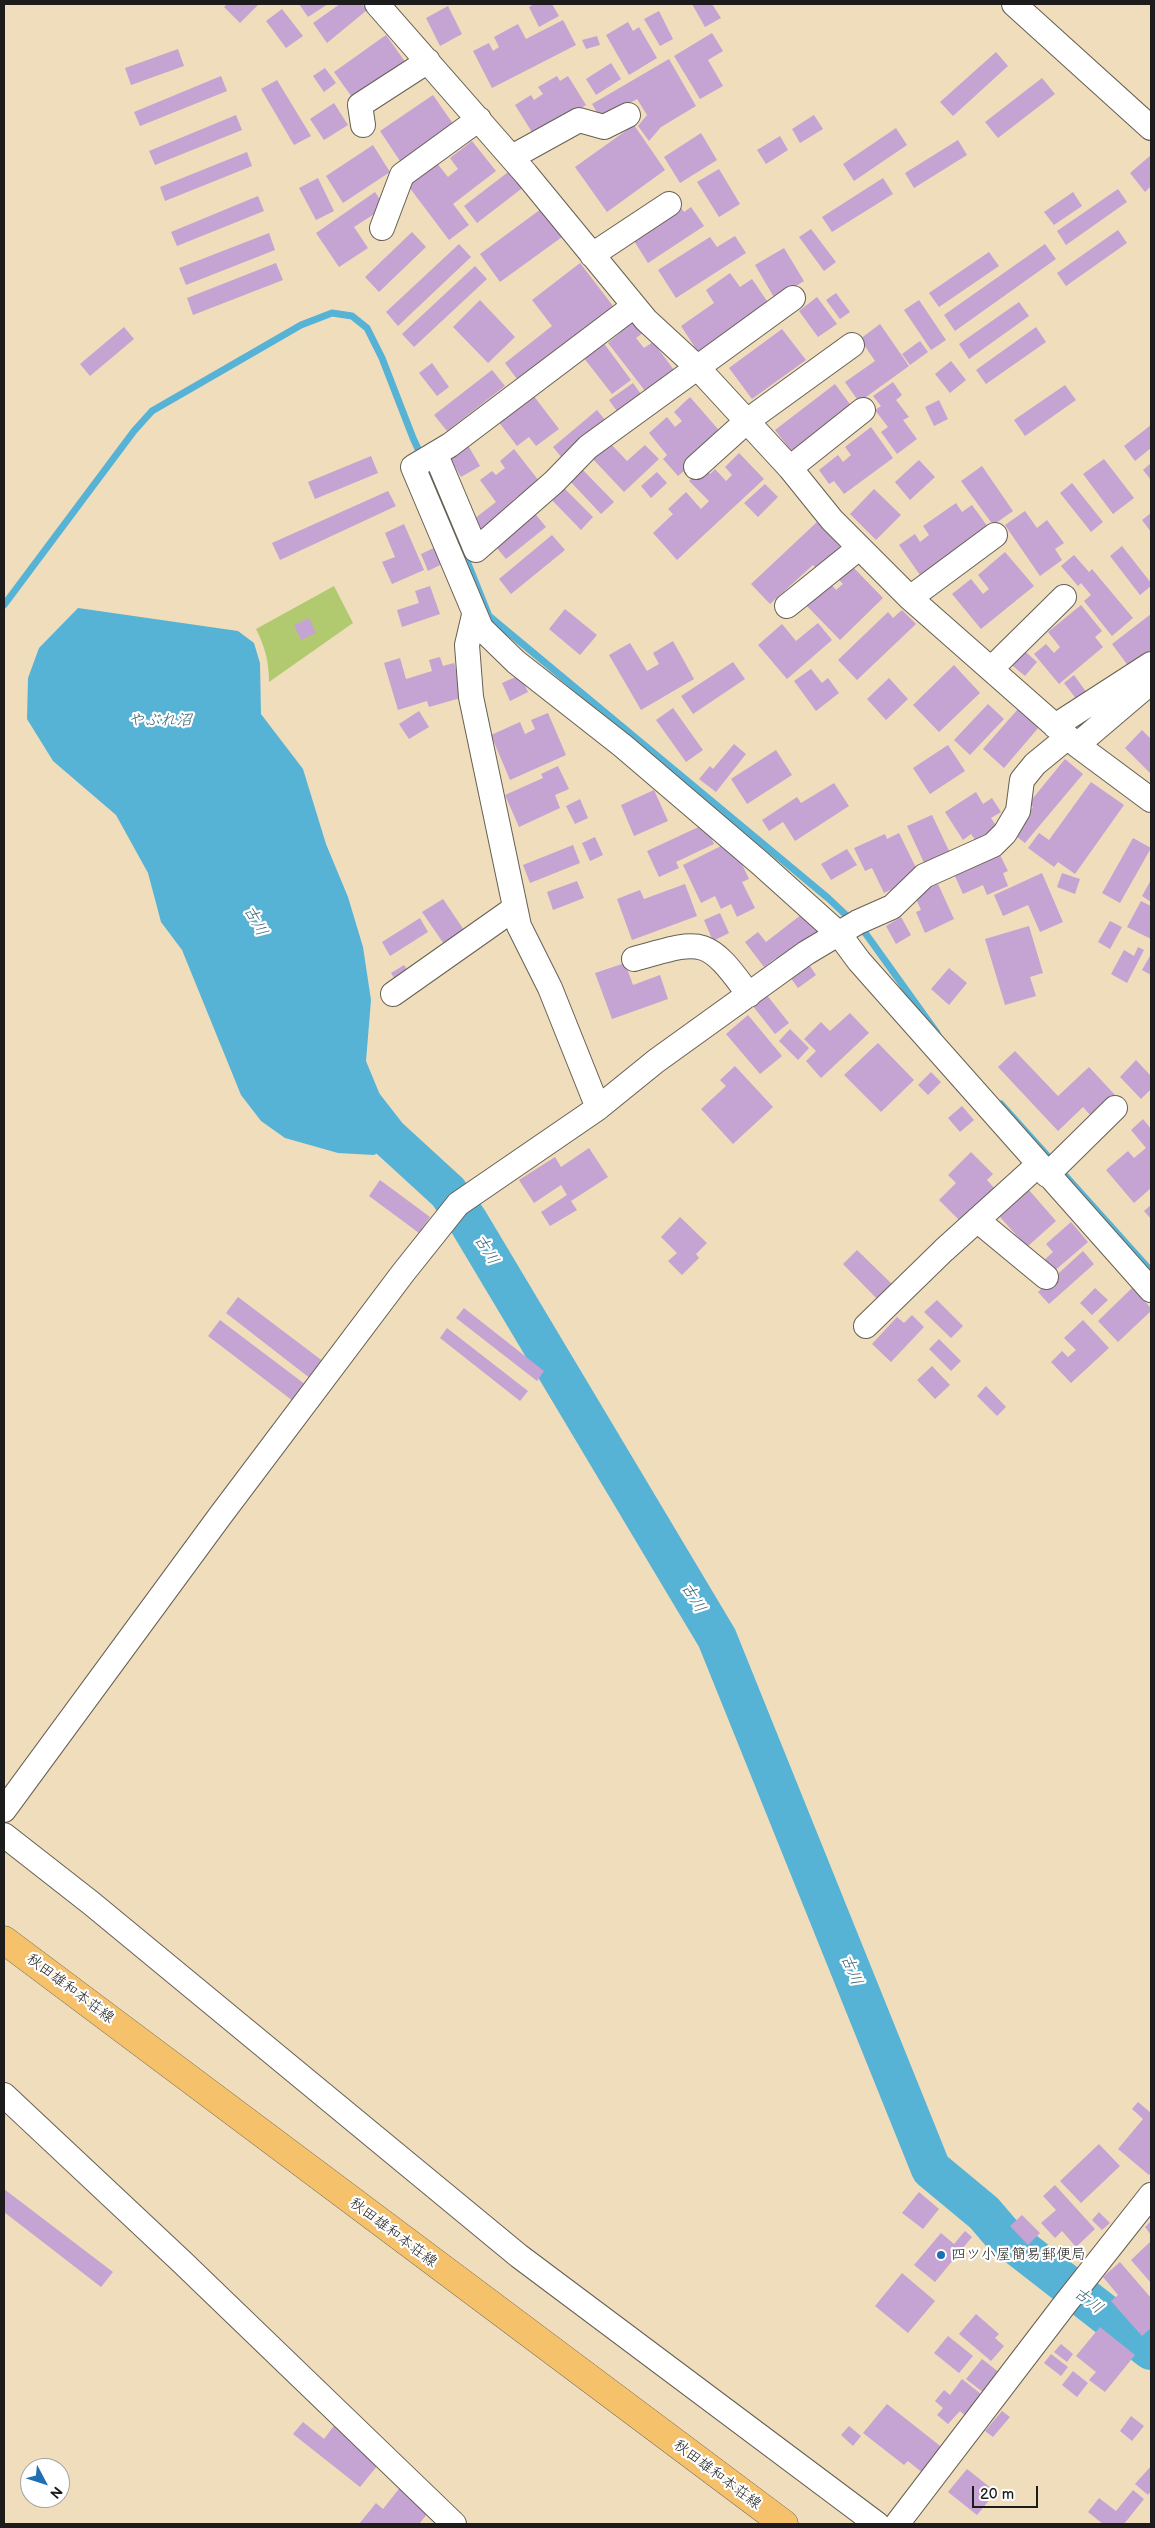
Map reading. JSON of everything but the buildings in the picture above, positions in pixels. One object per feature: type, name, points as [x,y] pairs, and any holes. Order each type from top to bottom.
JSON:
[{"type":"main road","name":"秋田雄和本荘線","points":[[4,1940],[784,2524]]},
{"type":"street","points":[[377,4],[512,157],[634,306],[697,367],[747,421],[790,468],[832,520],[910,598],[1067,736],[1151,800]]},
{"type":"street","points":[[1014,4],[1151,128]]},
{"type":"street","points":[[363,125],[360,105],[428,62]]},
{"type":"street","points":[[512,157],[579,120],[604,127],[628,115]]},
{"type":"street","points":[[382,228],[402,175],[479,119]]},
{"type":"street","points":[[592,255],[669,204]]},
{"type":"street","points":[[430,458],[476,550],[554,482],[588,447],[792,298]]},
{"type":"street","points":[[634,306],[430,458],[413,467],[463,582],[474,615],[481,628],[516,662],[623,746],[760,863],[848,928],[859,961],[1052,1166],[1151,1290]]},
{"type":"street","points":[[696,467],[747,421],[852,345]]},
{"type":"street","points":[[790,468],[863,410]]},
{"type":"street","points":[[910,598],[995,535]]},
{"type":"street","points":[[787,606],[860,548]]},
{"type":"street","points":[[991,669],[1064,596]]},
{"type":"street","points":[[474,615],[467,645],[471,697],[519,926],[550,988],[598,1108]]},
{"type":"street","points":[[4,1810],[220,1516],[403,1273],[458,1204],[598,1108],[656,1061],[806,953],[848,928],[892,907],[924,876],[993,845],[1005,833],[1018,812],[1022,780],[1035,764],[1067,736],[1151,673]]},
{"type":"street","points":[[393,994],[515,908]]},
{"type":"street","points":[[634,959],[687,945],[706,948],[725,962],[749,995]]},
{"type":"street","points":[[866,1326],[977,1220],[1052,1166],[1115,1108]]},
{"type":"street","points":[[977,1220],[1046,1278]]},
{"type":"street","points":[[4,1836],[91,1903],[519,2256],[877,2524]]},
{"type":"street","points":[[4,2095],[188,2268],[454,2524]]},
{"type":"street","points":[[897,2524],[1074,2292],[1151,2195]]},
{"type":"green space","points":[[334,586],[353,623],[269,682],[266,654],[256,629]]},
{"type":"water","name":"やぶれ沼","points":[[78,608],[238,631],[254,643],[260,663],[261,714],[303,769],[326,844],[348,897],[363,947],[371,1000],[366,1061],[385,1107],[390,1128],[389,1147],[374,1155],[338,1153],[285,1138],[261,1121],[241,1095],[182,950],[161,922],[148,873],[116,815],[53,761],[27,719],[28,678],[39,648]]},
{"type":"waterway","points":[[4,605],[134,431],[152,411],[301,325],[332,313],[352,316],[367,328],[382,358],[413,438],[451,521],[489,616],[828,898],[866,934],[937,1033]]},
{"type":"waterway","name":"古川","points":[[356,1096],[388,1137],[448,1192],[468,1221],[717,1638],[931,2169],[984,2213],[1002,2234],[1151,2350]]},
{"type":"waterway","points":[[1001,1104],[1151,1271]]},
{"type":"place","name":"四ツ小屋簡易郵便局","points":[[941,2255]]}]
